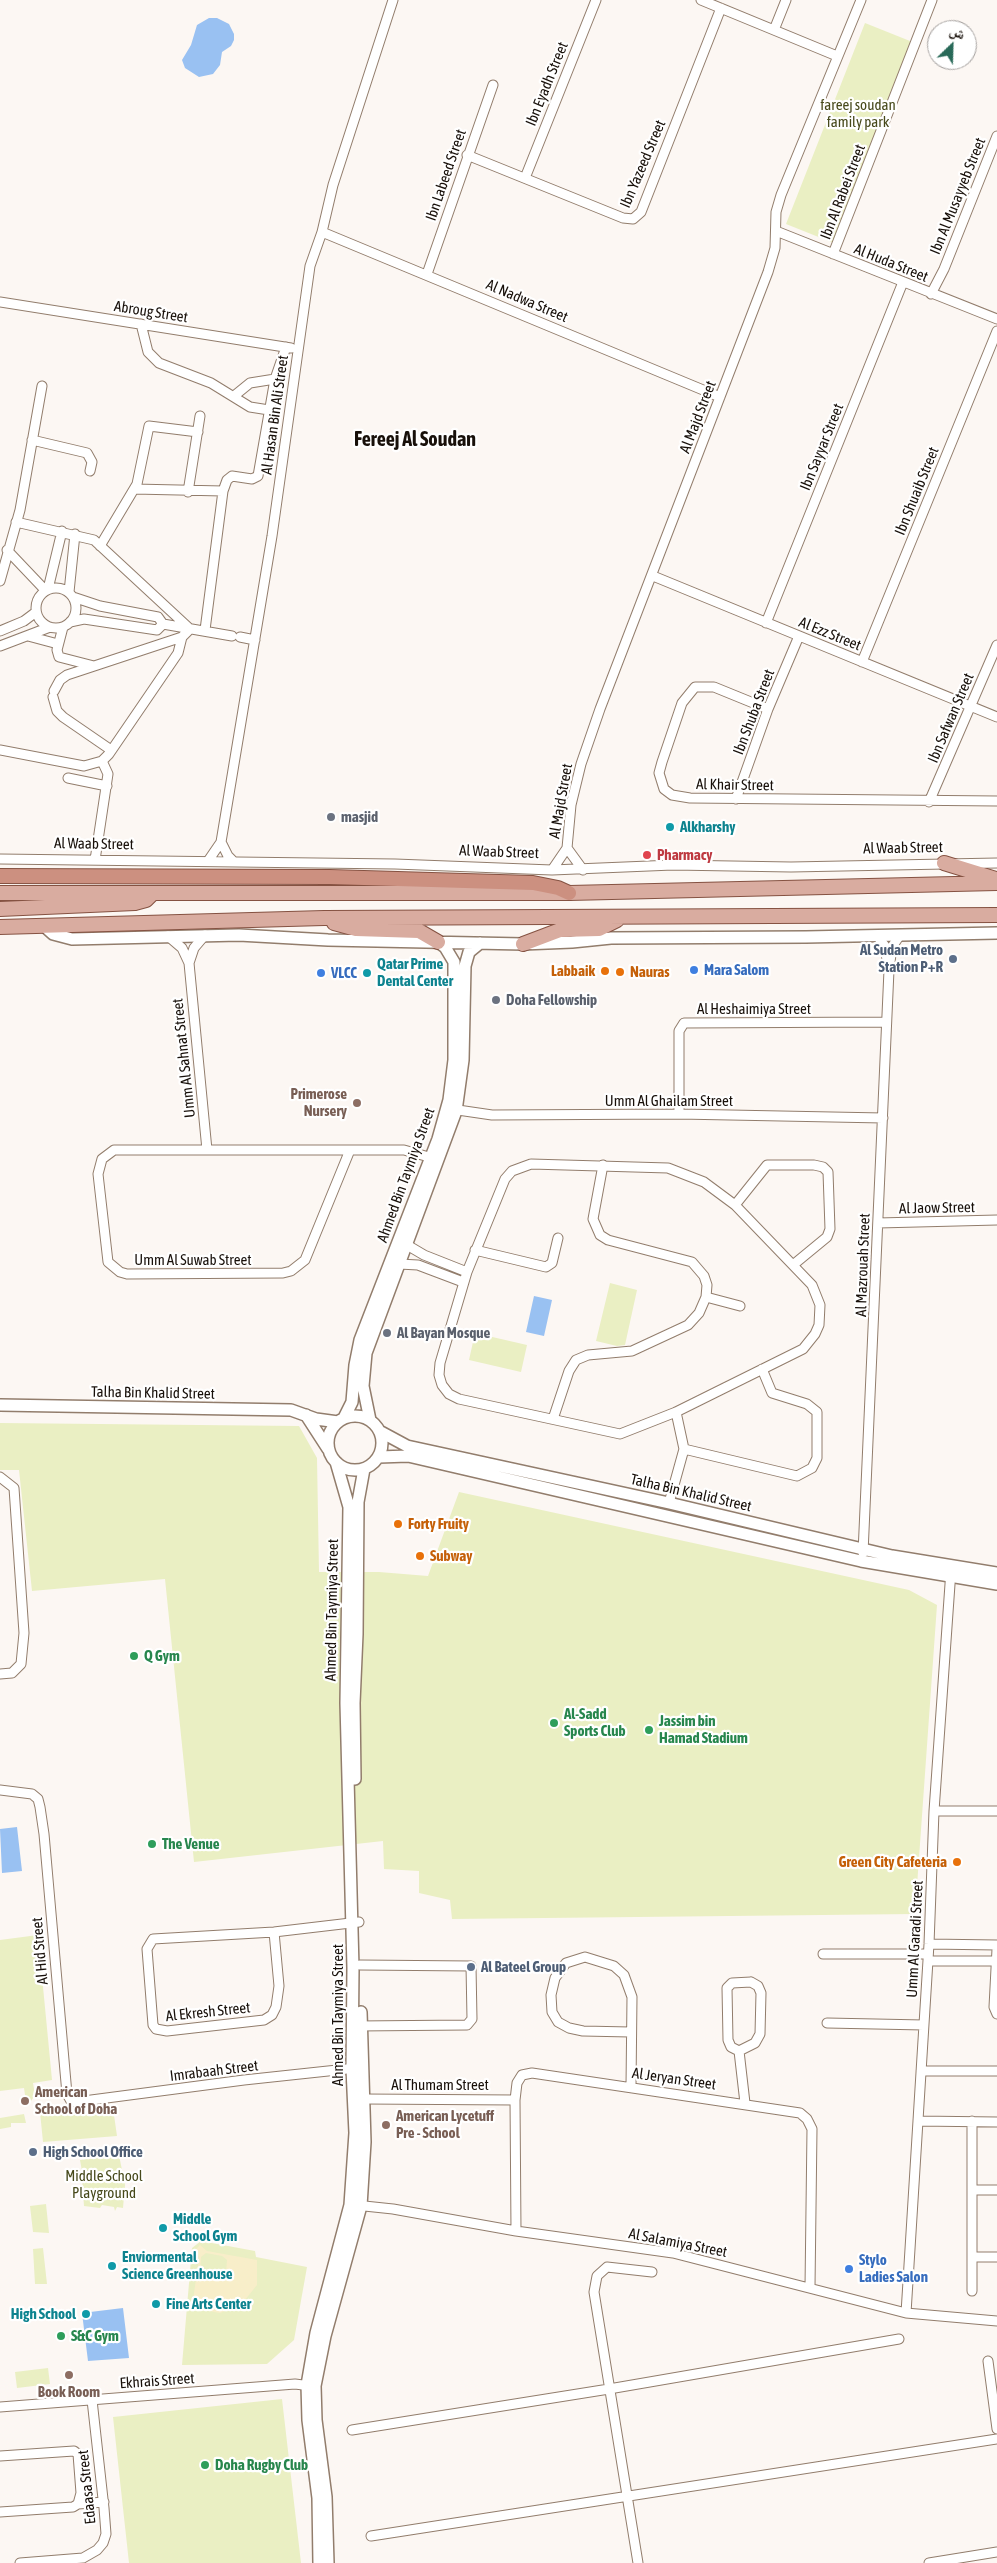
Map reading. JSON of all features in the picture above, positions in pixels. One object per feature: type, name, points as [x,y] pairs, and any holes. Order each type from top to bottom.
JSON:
[{"type":"highway","points":[[0,876],[330,877],[533,883],[558,888],[569,893]]},
{"type":"main road","points":[[944,863],[997,879]]},
{"type":"main road","points":[[0,893],[569,893],[997,884]]},
{"type":"main road","points":[[0,909],[135,903],[146,900],[153,893]]},
{"type":"main road","points":[[0,927],[324,918],[997,915]]},
{"type":"main road","points":[[324,918],[356,929],[419,931],[438,942]]},
{"type":"main road","points":[[523,944],[560,930],[599,929],[620,918]]},
{"type":"street","name":"Al Hasan Bin Ali Street","points":[[208,861],[221,842],[273,527],[310,266],[322,232],[333,185],[393,0]]},
{"type":"street","name":"Ibn Eyadh Street","points":[[524,178],[596,0]]},
{"type":"street","points":[[702,0],[837,56]]},
{"type":"street","points":[[774,30],[786,0]]},
{"type":"street","name":"Al Majd Street","points":[[552,870],[567,848],[571,805],[581,764],[768,272],[775,248],[776,212],[781,195],[861,0]]},
{"type":"street","name":"Ibn Al Rabei Street","points":[[833,254],[932,0]]},
{"type":"street","name":"Ibn Yazeed Street","points":[[467,154],[628,220],[638,216],[722,8]]},
{"type":"street","name":"Ibn Labeed Street","points":[[428,274],[467,154],[493,85]]},
{"type":"street","name":"Ibn Al Musayyeb Street","points":[[931,294],[944,269],[997,136]]},
{"type":"street","name":"Al Huda Street","points":[[776,230],[997,319]]},
{"type":"street","name":"Al Nadwa Street","points":[[322,232],[428,274],[720,397]]},
{"type":"street","name":"Ibn Sayyar Street","points":[[766,622],[903,282]]},
{"type":"street","name":"Abroug Street","points":[[0,302],[298,349]]},
{"type":"street","points":[[141,324],[148,352],[159,363],[211,384],[250,407],[269,410]]},
{"type":"street","name":"Ibn Shuaib Street","points":[[862,662],[997,332]]},
{"type":"street","points":[[205,630],[223,492],[227,480],[232,476],[252,480],[258,476],[275,379],[286,347]]},
{"type":"street","points":[[234,396],[250,383],[275,379]]},
{"type":"street","points":[[0,581],[16,522],[42,386]]},
{"type":"street","points":[[188,492],[200,416]]},
{"type":"street","points":[[100,546],[134,490],[149,426],[198,432]]},
{"type":"street","points":[[32,440],[87,453],[92,462],[90,471]]},
{"type":"street","points":[[134,490],[223,492]]},
{"type":"street","points":[[16,522],[88,537],[190,629]]},
{"type":"street","points":[[50,627],[44,624],[36,612],[37,599],[46,589],[62,532]]},
{"type":"street","points":[[75,534],[71,595],[76,610],[66,624],[58,644],[58,653],[62,659],[95,667]]},
{"type":"street","points":[[0,540],[8,546],[46,589]]},
{"type":"street","name":"Al Ezz Street","points":[[653,576],[997,717]]},
{"type":"street","points":[[46,589],[62,588],[71,595],[100,606],[158,617],[163,624],[254,640]]},
{"type":"street","points":[[0,631],[24,621],[36,612]]},
{"type":"street","points":[[0,646],[50,627],[91,620],[157,630],[163,624]]},
{"type":"street","points":[[111,750],[57,711],[54,694],[60,680],[67,675],[182,637],[190,629]]},
{"type":"street","points":[[28,636],[58,644]]},
{"type":"street","name":"Ibn Shuba Street","points":[[736,799],[768,708],[799,636]]},
{"type":"street","points":[[0,750],[84,766],[102,761],[178,653],[182,637]]},
{"type":"street","name":"Ibn Safwan Street","points":[[929,802],[997,645]]},
{"type":"street","name":"Al Khair Street","points":[[768,708],[714,688],[695,687],[682,703],[662,762],[659,773],[664,790],[672,795],[690,798],[929,802],[997,801]]},
{"type":"street","points":[[95,860],[107,786],[108,771],[102,761]]},
{"type":"street","points":[[68,778],[107,786]]},
{"type":"street","points":[[221,842],[228,856],[234,862]]},
{"type":"street","name":"Al Majd Street","points":[[567,848],[583,870]]},
{"type":"street","name":"Al Waab Street","points":[[0,859],[407,864],[552,870],[673,865],[791,867],[997,863]]},
{"type":"street","points":[[44,926],[53,934],[72,939],[205,935],[523,944],[611,938],[997,933]]},
{"type":"street","points":[[189,963],[194,948],[205,935]]},
{"type":"street","points":[[889,970],[892,947],[900,935]]},
{"type":"street","name":"Umm Al Sahnat Street","points":[[167,936],[182,948],[189,963],[207,1150]]},
{"type":"street","points":[[877,936],[885,946],[889,970]]},
{"type":"street","name":"Ahmed Bin Taymiya Street","points":[[438,942],[445,947],[454,962],[454,1060],[451,1109]]},
{"type":"street","name":"Ahmed Bin Taymiya Street","points":[[370,1420],[363,1386],[366,1353],[406,1244],[451,1109],[463,1060],[465,966],[469,952],[480,943]]},
{"type":"street","name":"Al Mazrouah Street","points":[[861,1561],[889,970]]},
{"type":"street","name":"Al Heshaimiya Street","points":[[679,1114],[679,1031],[684,1023],[886,1022]]},
{"type":"street","name":"Umm Al Ghailam Street","points":[[451,1109],[492,1115],[679,1114],[882,1118]]},
{"type":"street","name":"Umm Al Suwab Street","points":[[350,1150],[305,1260],[291,1271],[283,1273],[127,1274],[113,1268],[106,1256],[98,1174],[102,1159],[114,1150],[207,1150],[350,1150],[404,1150],[435,1159]]},
{"type":"street","name":"Ahmed Bin Taymiya Street","points":[[341,1420],[352,1402],[355,1365],[360,1340],[435,1159]]},
{"type":"street","points":[[531,1164],[603,1165],[675,1170],[704,1182],[735,1205],[812,1285],[820,1305],[819,1325],[815,1334],[803,1349],[676,1412],[620,1434],[459,1399],[449,1394],[442,1385],[439,1375],[443,1348],[475,1250],[500,1189],[512,1171],[531,1164]]},
{"type":"street","points":[[553,1419],[569,1370],[576,1360],[588,1355],[632,1351],[671,1333],[696,1318],[706,1297],[704,1276],[692,1262],[608,1240],[600,1235],[593,1219],[603,1165]]},
{"type":"street","points":[[735,1205],[767,1165],[814,1165],[823,1167],[828,1172],[830,1229],[827,1237],[793,1265]]},
{"type":"street","name":"Al Jaow Street","points":[[878,1223],[997,1220]]},
{"type":"street","points":[[475,1250],[546,1267],[552,1264],[558,1238]]},
{"type":"street","points":[[406,1244],[432,1259],[467,1272]]},
{"type":"street","points":[[428,1268],[432,1259]]},
{"type":"street","points":[[399,1264],[412,1264],[428,1268],[463,1282]]},
{"type":"street","points":[[706,1297],[740,1306]]},
{"type":"street","points":[[684,1449],[797,1476],[812,1468],[817,1458],[817,1412],[808,1404],[772,1393],[762,1369]]},
{"type":"street","name":"Talha Bin Khalid Street","points":[[0,1404],[291,1410],[306,1415],[341,1420]]},
{"type":"street","points":[[669,1503],[684,1449],[676,1412]]},
{"type":"street","points":[[306,1415],[333,1457],[349,1469],[364,1469],[379,1457],[383,1441],[381,1432],[370,1420],[357,1415],[341,1420],[328,1439],[333,1457]]},
{"type":"street","name":"Talha Bin Khalid Street","points":[[381,1432],[407,1446],[669,1503],[863,1549],[997,1584]]},
{"type":"street","name":"Talha Bin Khalid Street","points":[[379,1457],[408,1456],[861,1561],[951,1572],[997,1573]]},
{"type":"street","name":"Ahmed Bin Taymiya Street","points":[[333,1457],[349,1507],[346,1703],[356,1922],[360,1965],[357,2026]]},
{"type":"street","name":"Ahmed Bin Taymiya Street","points":[[356,2205],[357,2026],[354,1703],[357,1634],[358,1502],[364,1469]]},
{"type":"street","points":[[0,1476],[14,1488],[24,1657],[21,1664],[12,1673],[0,1674]]},
{"type":"street","name":"Umm Al Garadi Street","points":[[906,2313],[929,1944],[934,1811],[951,1572]]},
{"type":"street","name":"Al Hid Street","points":[[0,1790],[32,1794],[38,1799],[44,1834],[67,2094],[71,2101]]},
{"type":"street","points":[[934,1811],[997,1812]]},
{"type":"street","name":"Al Ekresh Street","points":[[274,1932],[279,1986],[276,2007],[272,2015],[264,2020],[167,2031],[156,2029],[154,2025],[147,1949],[153,1939],[274,1932],[356,1922]]},
{"type":"street","points":[[929,1944],[997,1945]]},
{"type":"street","points":[[997,1948],[994,2008],[997,2014]]},
{"type":"street","points":[[823,1954],[995,1961]]},
{"type":"street","points":[[630,2032],[568,2028],[558,2022],[552,2012],[551,1995],[555,1978],[566,1963],[585,1957],[614,1966],[624,1975],[632,1997],[630,2032],[631,2086]]},
{"type":"street","points":[[357,2026],[467,2025],[472,2019],[473,1970],[467,1965],[360,1965]]},
{"type":"street","points":[[751,1982],[758,1986],[761,1993],[760,2034],[748,2048],[739,2051],[731,2047],[728,2040],[727,1988],[732,1983],[751,1982]]},
{"type":"street","points":[[827,2023],[924,2025]]},
{"type":"street","points":[[739,2051],[745,2103]]},
{"type":"street","name":"Ahmed Bin Taymiya Street","points":[[320,2563],[318,2498],[308,2420],[316,2333],[356,2205],[365,2142],[364,2099],[357,2068]]},
{"type":"street","name":"Imrabaah Street","points":[[71,2101],[76,2102],[244,2080],[357,2068]]},
{"type":"street","points":[[921,2072],[997,2072]]},
{"type":"street","name":"Al Jeryan Street","points":[[516,2231],[516,2100],[517,2083],[522,2075],[532,2073],[631,2086],[800,2113],[807,2119],[812,2129],[810,2288]]},
{"type":"street","name":"Al Thumam Street","points":[[364,2099],[516,2100]]},
{"type":"street","points":[[918,2120],[997,2122]]},
{"type":"street","points":[[972,2122],[972,2291]]},
{"type":"street","points":[[972,2190],[997,2190]]},
{"type":"street","name":"Al Salamiya Street","points":[[356,2205],[393,2209],[516,2231],[673,2253],[906,2313],[928,2317],[997,2322]]},
{"type":"street","points":[[972,2257],[997,2258]]},
{"type":"street","points":[[638,2563],[594,2292],[597,2276],[607,2267],[652,2272]]},
{"type":"street","points":[[352,2430],[609,2389],[899,2339]]},
{"type":"street","points":[[988,2361],[997,2429]]},
{"type":"street","name":"Ekhrais Street","points":[[0,2407],[294,2384],[311,2386]]},
{"type":"street","name":"Ahmed Bin Taymiya Street","points":[[311,2386],[326,2497],[328,2563]]},
{"type":"street","name":"Edaasa Street","points":[[20,2563],[74,2560],[91,2555],[103,2542],[106,2534],[104,2502],[92,2400]]},
{"type":"street","points":[[371,2536],[628,2498],[997,2439]]},
{"type":"street","points":[[0,2456],[74,2450],[78,2454],[81,2493],[78,2504]]},
{"type":"street","points":[[0,2512],[73,2507],[78,2504],[104,2502]]},
{"type":"street","points":[[929,2563],[997,2552]]},
{"type":"green space","name":"fareej soudan family park","points":[[865,23],[915,43],[836,244],[786,224]]},
{"type":"green space","points":[[610,1283],[637,1290],[625,1345],[617,1346],[596,1341]]},
{"type":"green space","points":[[475,1333],[527,1345],[521,1372],[469,1360]]},
{"type":"green space","name":"Al-Sadd Sports Club","points":[[0,1423],[299,1426],[317,1458],[319,1572],[379,1572],[428,1576],[459,1492],[909,1590],[937,1605],[915,1914],[452,1919],[450,1900],[419,1893],[419,1871],[384,1869],[383,1841],[194,1862],[165,1579],[32,1591],[19,1470],[0,1470]]},
{"type":"green space","points":[[38,1935],[52,2080],[33,2083],[35,2095],[31,2101],[26,2102],[24,2088],[0,2091],[0,1940]]},
{"type":"green space","points":[[113,2108],[117,2136],[43,2142],[40,2112],[52,2110],[53,2115]]},
{"type":"green space","points":[[24,2114],[26,2123],[11,2123],[11,2127],[0,2129],[0,2118]]},
{"type":"green space","name":"Middle School Playground","points":[[119,2155],[125,2185],[123,2208],[117,2207],[115,2211],[114,2207],[102,2205],[100,2208],[84,2206],[83,2177],[80,2160]]},
{"type":"green space","points":[[46,2204],[49,2233],[33,2232],[30,2206]]},
{"type":"green space","points":[[201,2241],[255,2251],[256,2257],[307,2267],[294,2340],[267,2364],[182,2365],[192,2248]]},
{"type":"green space","points":[[43,2248],[47,2284],[35,2284],[33,2249]]},
{"type":"green space","points":[[48,2368],[50,2384],[17,2388],[15,2372]]},
{"type":"green space","name":"Doha Rugby Club","points":[[282,2399],[301,2563],[129,2563],[113,2417]]},
{"type":"sand","points":[[200,2245],[207,2251],[257,2260],[257,2285],[241,2305],[220,2313],[192,2308],[199,2257],[195,2250]],"holes":[[[206,2253],[222,2256],[227,2260],[226,2274],[223,2280],[217,2281],[200,2277],[201,2257]]]},
{"type":"water","points":[[209,18],[217,18],[229,24],[234,34],[234,40],[231,46],[222,52],[220,65],[213,74],[199,77],[185,68],[182,60],[191,45],[197,25]]},
{"type":"water","points":[[534,1296],[552,1300],[544,1336],[526,1332]]},
{"type":"water","points":[[17,1827],[22,1871],[2,1873],[0,1829]]},
{"type":"water","points":[[123,2308],[129,2358],[88,2361],[82,2313]]},
{"type":"place","name":"masjid","points":[[331,817]]},
{"type":"place","name":"Alkharshy","points":[[670,827]]},
{"type":"place","name":"Pharmacy","points":[[647,855]]},
{"type":"place","name":"Al Sudan Metro Station P+R","points":[[953,959]]},
{"type":"place","name":"Mara Salom","points":[[694,970]]},
{"type":"place","name":"Labbaik","points":[[605,971]]},
{"type":"place","name":"Nauras","points":[[620,972]]},
{"type":"place","name":"VLCC","points":[[321,973]]},
{"type":"place","name":"Qatar Prime Dental Center","points":[[367,973]]},
{"type":"place","name":"Doha Fellowship","points":[[496,1000]]},
{"type":"place","name":"Primerose Nursery","points":[[357,1103]]},
{"type":"place","name":"Al Bayan Mosque","points":[[387,1333]]},
{"type":"place","name":"Forty Fruity","points":[[398,1524]]},
{"type":"place","name":"Subway","points":[[420,1556]]},
{"type":"place","name":"Q Gym","points":[[134,1656]]},
{"type":"place","name":"Al-Sadd Sports Club","points":[[554,1723]]},
{"type":"place","name":"Jassim bin Hamad Stadium","points":[[649,1730]]},
{"type":"place","name":"The Venue","points":[[152,1844]]},
{"type":"place","name":"Green City Cafeteria","points":[[957,1862]]},
{"type":"place","name":"Al Bateel Group","points":[[471,1967]]},
{"type":"place","name":"American School of Doha","points":[[25,2101]]},
{"type":"place","name":"American Lycetuff Pre - School","points":[[386,2125]]},
{"type":"place","name":"High School Office","points":[[33,2152]]},
{"type":"place","name":"Middle School Gym","points":[[163,2228]]},
{"type":"place","name":"Enviormental Science Greenhouse","points":[[112,2266]]},
{"type":"place","name":"Stylo Ladies Salon","points":[[849,2269]]},
{"type":"place","name":"Fine Arts Center","points":[[156,2304]]},
{"type":"place","name":"High School","points":[[86,2314]]},
{"type":"place","name":"S&C Gym","points":[[61,2336]]},
{"type":"place","name":"Book Room","points":[[69,2375]]},
{"type":"place","name":"Doha Rugby Club","points":[[205,2465]]},
{"type":"district","name":"Fereej Al Soudan","points":[[415,440]]}]
